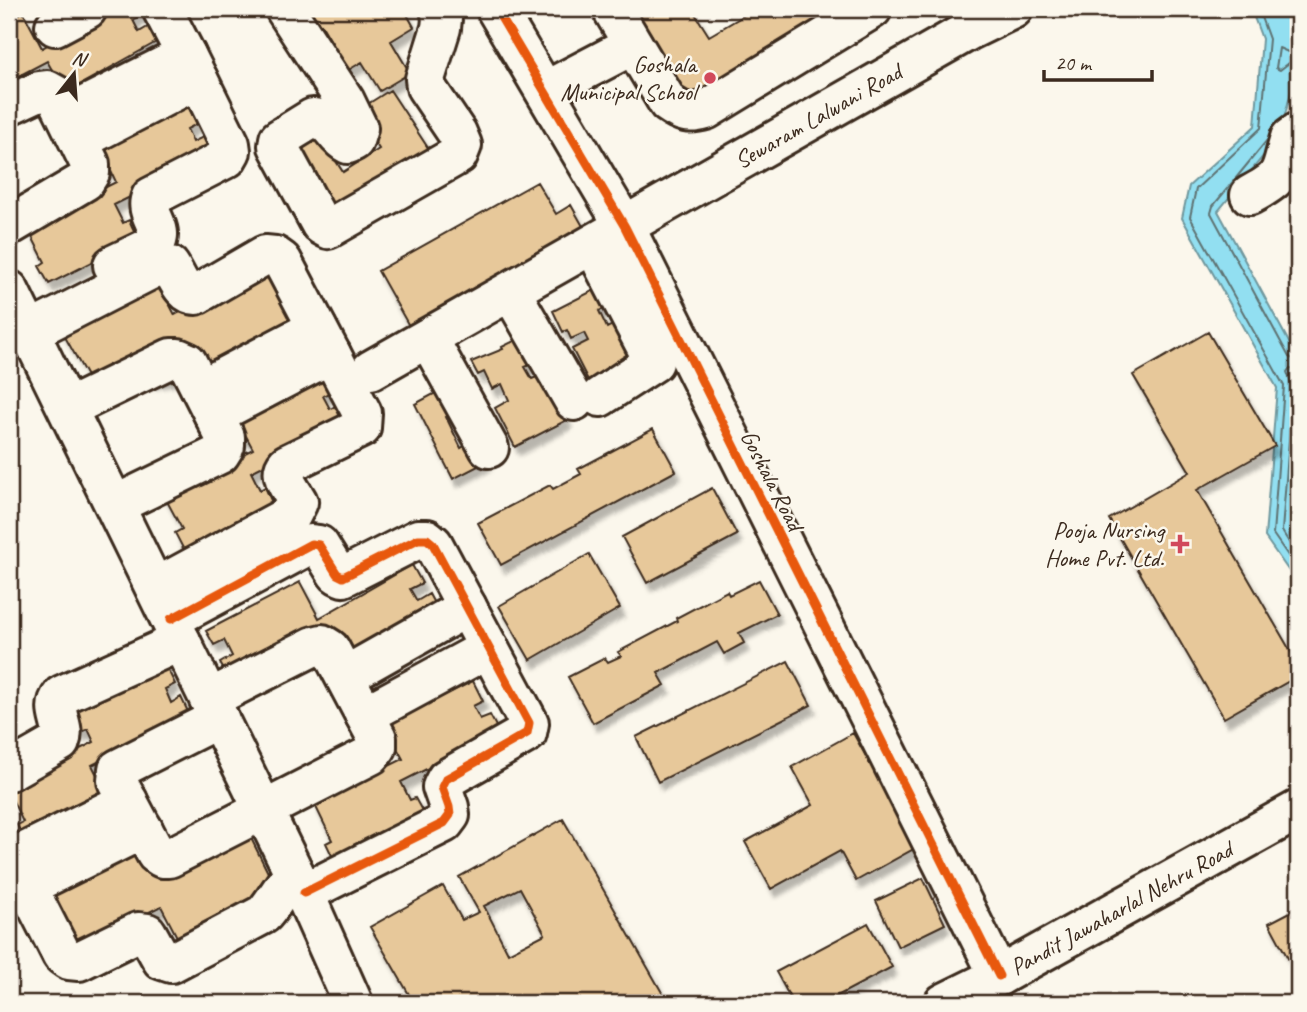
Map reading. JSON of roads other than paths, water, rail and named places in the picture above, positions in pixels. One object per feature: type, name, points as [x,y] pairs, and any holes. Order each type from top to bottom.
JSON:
[{"type":"street","points":[[18,315],[155,244],[159,231],[149,208],[151,197],[227,158],[231,151],[230,144],[162,9]]},
{"type":"street","points":[[285,9],[345,101],[358,128],[354,142],[348,144],[344,143],[327,121],[313,118],[279,139],[278,146],[314,214],[321,225],[328,229],[458,155],[462,145],[457,133],[426,87],[425,79],[442,19],[440,9]]},
{"type":"street","name":"Goshala Road","points":[[496,9],[545,91],[621,246],[999,976]]},
{"type":"street","points":[[612,9],[668,103],[681,113],[692,114],[706,110],[872,9]]},
{"type":"street","name":"Sewaram Lalwani Road","points":[[371,370],[428,338],[522,297],[621,246],[961,20],[1013,9]]},
{"type":"street","points":[[545,91],[634,45]]},
{"type":"street","points":[[74,128],[192,67]]},
{"type":"street","points":[[9,105],[47,90],[56,94],[90,163],[90,173],[85,181],[9,226]]},
{"type":"street","points":[[1250,195],[1273,183],[1281,173],[1290,138],[1298,132]]},
{"type":"street","points":[[522,297],[587,399],[654,362],[621,246]]},
{"type":"street","points":[[9,771],[60,741],[63,736],[56,712],[57,701],[62,695],[169,616],[297,509],[298,502],[282,474],[283,469],[361,428],[362,413],[282,261],[275,256],[265,255],[196,295],[185,291],[170,266],[160,265],[18,315]]},
{"type":"street","points":[[18,315],[68,408],[299,883],[353,1003]]},
{"type":"street","points":[[428,338],[489,448]]},
{"type":"street","points":[[208,402],[324,341]]},
{"type":"street","points":[[68,408],[170,358],[178,358],[187,362],[225,437],[225,446],[220,454],[115,505]]},
{"type":"street","points":[[136,815],[17,865],[62,955],[69,961],[79,961],[138,932],[148,933],[162,960],[171,963],[264,914],[273,903],[278,890],[444,822],[450,815],[442,787],[446,779],[527,733],[529,723],[433,544],[427,540],[418,539],[344,577],[337,574],[319,545],[312,544],[169,616]]},
{"type":"street","points":[[345,676],[467,607]]},
{"type":"street","points":[[322,645],[330,649],[345,676],[377,738],[377,747],[371,755],[169,858],[156,854],[117,781],[118,769],[314,646],[322,645]]},
{"type":"street","points":[[365,715],[489,648]]},
{"type":"street","name":"Pandit Jawaharlal Nehru Road","points":[[944,1003],[999,976],[1298,810]]},
{"type":"water","points":[[1251,9],[1286,9],[1298,49],[1298,66],[1279,137],[1218,211],[1298,359],[1298,578],[1291,574],[1265,537],[1277,388],[1182,218],[1189,186],[1255,126],[1262,39]]},
{"type":"place","name":"Goshala Municipal School","points":[[710,78]]},
{"type":"place","name":"Pooja Nursing Home Pvt. Ltd.","points":[[1180,544]]}]
